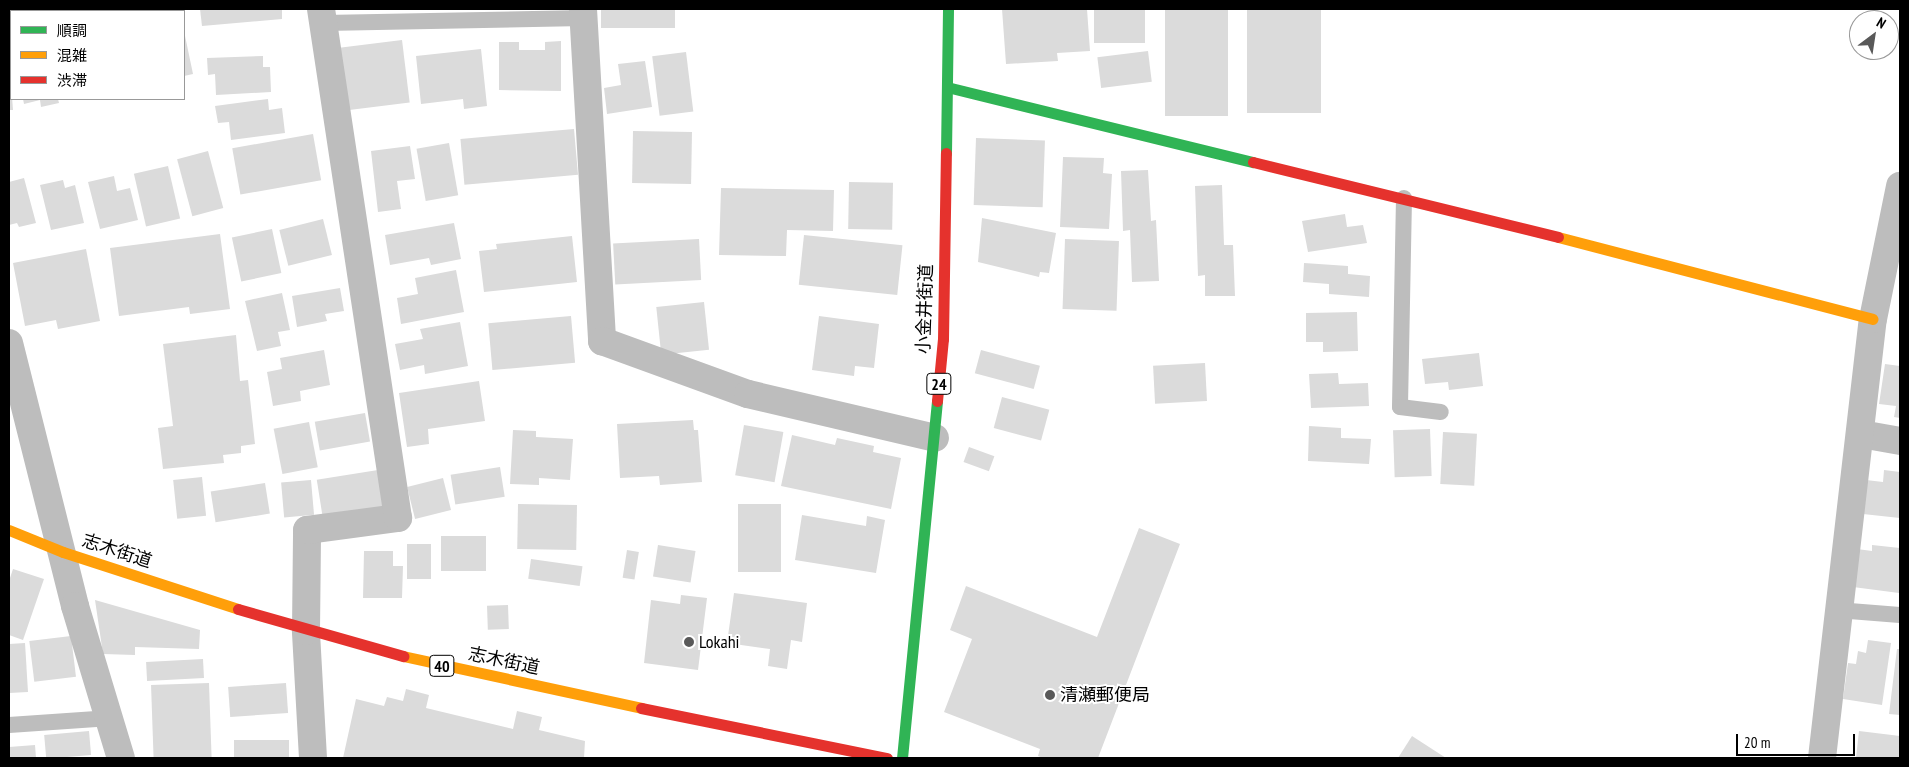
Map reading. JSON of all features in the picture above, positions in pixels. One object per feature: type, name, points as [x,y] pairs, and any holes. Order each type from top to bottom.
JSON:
[{"type":"main road","name":"小金井街道","points":[[902,758],[936,438],[943,339],[948,9]]},
{"type":"main road","points":[[947,87],[1404,198],[1873,319]]},
{"type":"main road","name":"志木街道","points":[[9,530],[63,552],[306,631],[470,673],[887,758]]},
{"type":"street","points":[[583,13],[602,341],[748,394],[936,438]]},
{"type":"street","points":[[313,758],[306,631],[307,530],[398,518],[323,16]]},
{"type":"street","points":[[1822,758],[1837,610],[1861,434],[1873,319],[1898,201]]},
{"type":"street","points":[[9,343],[63,552],[75,606],[111,718],[121,758]]},
{"type":"street","points":[[1861,434],[1900,441]]},
{"type":"lane","points":[[323,16],[583,13]]},
{"type":"lane","points":[[1404,198],[1400,408],[1441,412]]},
{"type":"lane","points":[[1837,610],[1900,615]]},
{"type":"lane","points":[[9,725],[111,718]]},
{"type":"building","points":[[200,9],[282,9],[282,19],[202,26]]},
{"type":"building","points":[[601,9],[675,9],[675,28],[601,28]]},
{"type":"building","points":[[1002,9],[1087,9],[1090,51],[1057,53],[1058,61],[1006,64]]},
{"type":"building","points":[[1094,9],[1145,9],[1145,43],[1094,43]]},
{"type":"building","points":[[1165,9],[1228,9],[1228,116],[1165,116]]},
{"type":"building","points":[[1247,9],[1321,9],[1321,113],[1247,113]]},
{"type":"building","points":[[9,17],[10,17],[10,37],[9,57]]},
{"type":"building","points":[[185,36],[193,74],[185,76]]},
{"type":"building","points":[[402,40],[410,103],[341,111],[334,48]]},
{"type":"building","points":[[561,41],[561,91],[499,90],[499,42],[519,42],[519,50],[545,50],[545,42]]},
{"type":"building","points":[[481,49],[487,106],[464,109],[463,99],[421,104],[416,56]]},
{"type":"building","points":[[1148,51],[1152,82],[1101,88],[1097,57]]},
{"type":"building","points":[[686,52],[693,112],[660,116],[652,56]]},
{"type":"building","points":[[263,56],[263,67],[270,67],[271,92],[216,95],[215,74],[208,75],[207,58]]},
{"type":"building","points":[[645,61],[652,107],[607,114],[604,88],[621,85],[618,64]]},
{"type":"building","points":[[10,84],[10,100],[12,100],[13,110],[9,110]]},
{"type":"building","points":[[268,99],[269,110],[282,108],[285,133],[231,140],[229,122],[218,123],[215,106]]},
{"type":"building","points":[[23,100],[40,100],[24,104]]},
{"type":"building","points":[[40,100],[58,100],[59,103],[41,107]]},
{"type":"building","points":[[574,129],[578,175],[464,185],[460,139]]},
{"type":"building","points":[[633,131],[692,132],[691,184],[632,183]]},
{"type":"building","points":[[313,134],[321,180],[240,195],[232,148]]},
{"type":"building","points":[[976,138],[1045,140],[1043,207],[974,205]]},
{"type":"building","points":[[449,143],[458,195],[426,201],[417,149]]},
{"type":"building","points":[[410,146],[415,179],[397,181],[401,209],[378,212],[371,151]]},
{"type":"building","points":[[208,151],[223,208],[192,216],[177,159]]},
{"type":"building","points":[[1063,157],[1104,158],[1103,173],[1112,174],[1109,229],[1060,227]]},
{"type":"building","points":[[168,166],[180,219],[146,226],[134,174]]},
{"type":"building","points":[[1148,170],[1151,221],[1156,220],[1159,281],[1132,282],[1130,230],[1123,231],[1121,171]]},
{"type":"building","points":[[114,176],[117,191],[130,188],[138,220],[100,229],[88,182]]},
{"type":"building","points":[[24,178],[36,223],[19,227],[17,223],[9,225],[9,182]]},
{"type":"building","points":[[63,180],[65,188],[75,185],[84,223],[51,230],[40,185]]},
{"type":"building","points":[[849,182],[893,183],[892,230],[848,229]]},
{"type":"building","points":[[1222,185],[1224,245],[1233,245],[1235,296],[1205,296],[1205,275],[1198,276],[1195,186]]},
{"type":"building","points":[[721,188],[834,190],[833,231],[787,230],[786,256],[719,255]]},
{"type":"building","points":[[1345,214],[1347,227],[1363,225],[1367,243],[1308,252],[1302,221]]},
{"type":"building","points":[[982,218],[1056,233],[1049,273],[1040,272],[1039,277],[978,262]]},
{"type":"building","points":[[323,219],[332,255],[288,266],[279,230]]},
{"type":"building","points":[[454,223],[461,259],[431,265],[429,258],[390,265],[385,235]]},
{"type":"building","points":[[272,229],[281,273],[241,282],[232,238]]},
{"type":"building","points":[[220,234],[230,309],[190,314],[189,307],[119,316],[110,248]]},
{"type":"building","points":[[804,235],[902,245],[897,295],[799,285]]},
{"type":"building","points":[[572,236],[577,282],[484,292],[479,251],[497,249],[496,244]]},
{"type":"building","points":[[699,239],[701,280],[615,284],[613,244]]},
{"type":"building","points":[[1065,239],[1119,241],[1117,311],[1063,309]]},
{"type":"building","points":[[86,249],[100,321],[58,329],[56,320],[25,326],[13,263]]},
{"type":"building","points":[[1304,263],[1348,266],[1348,274],[1370,276],[1369,297],[1329,294],[1329,284],[1303,282]]},
{"type":"building","points":[[456,270],[464,312],[401,324],[397,298],[418,294],[415,278]]},
{"type":"building","points":[[340,288],[344,311],[325,314],[327,321],[297,327],[292,296]]},
{"type":"building","points":[[282,293],[290,330],[278,332],[281,346],[257,351],[245,301]]},
{"type":"building","points":[[704,302],[709,350],[661,355],[656,307]]},
{"type":"building","points":[[1357,312],[1358,351],[1323,352],[1323,342],[1306,342],[1306,313]]},
{"type":"building","points":[[571,316],[575,363],[492,370],[488,323]]},
{"type":"building","points":[[819,316],[879,324],[874,368],[855,366],[854,376],[812,370]]},
{"type":"building","points":[[460,322],[468,366],[425,374],[424,365],[400,370],[395,344],[423,339],[420,329]]},
{"type":"building","points":[[236,335],[240,381],[248,380],[255,444],[241,446],[241,453],[223,455],[224,463],[163,469],[158,428],[173,426],[163,344]]},
{"type":"building","points":[[324,350],[330,385],[300,391],[301,401],[273,406],[267,372],[282,369],[280,358]]},
{"type":"building","points":[[981,350],[1040,366],[1034,389],[975,373]]},
{"type":"building","points":[[1479,353],[1483,386],[1449,390],[1448,382],[1425,384],[1422,359]]},
{"type":"building","points":[[1205,363],[1207,401],[1155,404],[1153,366]]},
{"type":"building","points":[[1885,364],[1900,366],[1900,418],[1894,417],[1896,406],[1879,404]]},
{"type":"building","points":[[1338,373],[1339,384],[1368,383],[1369,406],[1311,408],[1309,374]]},
{"type":"building","points":[[479,381],[485,421],[428,429],[429,444],[407,447],[399,393]]},
{"type":"building","points":[[1002,397],[1049,410],[1041,441],[994,428]]},
{"type":"building","points":[[365,413],[370,442],[320,450],[315,422]]},
{"type":"building","points":[[693,420],[694,430],[698,430],[702,482],[660,485],[659,476],[620,478],[617,424]]},
{"type":"building","points":[[309,422],[318,467],[282,474],[274,429]]},
{"type":"building","points":[[744,425],[783,432],[775,482],[735,475]]},
{"type":"building","points":[[1309,426],[1341,428],[1341,438],[1371,439],[1369,464],[1308,461]]},
{"type":"building","points":[[1430,429],[1432,476],[1395,477],[1393,430]]},
{"type":"building","points":[[513,430],[536,431],[536,437],[573,439],[570,480],[539,478],[539,485],[510,484]]},
{"type":"building","points":[[1443,432],[1477,434],[1474,486],[1440,484]]},
{"type":"building","points":[[792,435],[835,445],[837,438],[874,446],[873,452],[901,458],[891,509],[781,486]]},
{"type":"building","points":[[969,447],[994,456],[989,471],[964,462]]},
{"type":"building","points":[[500,467],[505,497],[455,504],[451,475]]},
{"type":"building","points":[[378,470],[384,510],[323,519],[317,480]]},
{"type":"building","points":[[1884,470],[1900,472],[1900,518],[1863,514],[1866,480],[1883,482]]},
{"type":"building","points":[[202,477],[206,516],[177,519],[173,480]]},
{"type":"building","points":[[443,478],[451,510],[415,519],[407,487]]},
{"type":"building","points":[[311,480],[314,515],[284,517],[281,483]]},
{"type":"building","points":[[265,483],[270,514],[216,522],[211,492]]},
{"type":"building","points":[[518,504],[577,505],[576,550],[517,549]]},
{"type":"building","points":[[738,504],[781,504],[781,572],[738,572]]},
{"type":"building","points":[[802,515],[866,526],[867,516],[885,520],[876,573],[795,560]]},
{"type":"building","points":[[1139,528],[1180,544],[1098,758],[1043,758],[1038,756],[1040,749],[944,712],[972,639],[950,630],[966,586],[1097,637]]},
{"type":"building","points":[[441,536],[486,536],[486,571],[441,571]]},
{"type":"building","points":[[407,544],[431,544],[431,579],[407,579]]},
{"type":"building","points":[[658,545],[696,551],[691,583],[653,577]]},
{"type":"building","points":[[1872,545],[1900,548],[1899,593],[1853,587],[1857,549],[1872,551]]},
{"type":"building","points":[[627,550],[639,552],[634,580],[623,578]]},
{"type":"building","points":[[364,551],[393,551],[393,566],[403,566],[402,598],[363,598]]},
{"type":"building","points":[[531,559],[582,566],[580,586],[528,579]]},
{"type":"building","points":[[13,569],[44,579],[23,640],[9,635],[9,581]]},
{"type":"building","points":[[734,593],[807,603],[802,642],[791,640],[787,669],[768,666],[770,649],[727,643]]},
{"type":"building","points":[[681,595],[707,598],[698,670],[644,663],[651,600],[680,604]]},
{"type":"building","points":[[95,600],[200,630],[199,649],[135,647],[135,655],[103,654]]},
{"type":"building","points":[[508,605],[509,629],[488,630],[487,606]]},
{"type":"building","points":[[71,636],[76,677],[34,682],[29,641]]},
{"type":"building","points":[[1868,640],[1891,643],[1882,705],[1843,699],[1848,663],[1856,664],[1858,651],[1866,653]]},
{"type":"building","points":[[25,643],[28,692],[9,693],[9,644]]},
{"type":"building","points":[[1897,649],[1900,649],[1900,715],[1889,714]]},
{"type":"building","points":[[203,659],[204,678],[147,681],[146,662]]},
{"type":"building","points":[[209,683],[212,758],[154,758],[151,685]]},
{"type":"building","points":[[286,683],[288,713],[230,717],[228,687]]},
{"type":"building","points":[[406,689],[429,695],[426,708],[513,729],[517,711],[542,717],[539,730],[585,741],[584,758],[343,758],[356,699],[384,706],[387,697],[403,701]]},
{"type":"building","points":[[89,731],[91,755],[46,758],[44,735]]},
{"type":"building","points":[[1859,731],[1900,736],[1900,758],[1856,758]]},
{"type":"building","points":[[1412,736],[1446,758],[1398,758]]},
{"type":"building","points":[[234,740],[289,740],[289,758],[234,758]]},
{"type":"building","points":[[35,745],[36,758],[9,758],[9,747]]},
{"type":"traffic: fast","points":[[946,153],[948,9]]},
{"type":"traffic: fast","points":[[947,87],[1253,162]]},
{"type":"traffic: fast","points":[[902,758],[937,401]]},
{"type":"traffic: slow","points":[[1558,237],[1873,319]]},
{"type":"traffic: slow","points":[[9,530],[63,552],[238,609]]},
{"type":"traffic: slow","points":[[403,656],[641,708]]},
{"type":"traffic: jam","points":[[937,401],[943,339],[946,153]]},
{"type":"traffic: jam","points":[[1253,162],[1558,237]]},
{"type":"traffic: jam","points":[[238,609],[403,656]]},
{"type":"traffic: jam","points":[[641,708],[887,758]]},
{"type":"place","name":"Lokahi","points":[[689,642]]},
{"type":"place","name":"清瀬郵便局","points":[[1050,695]]}]
